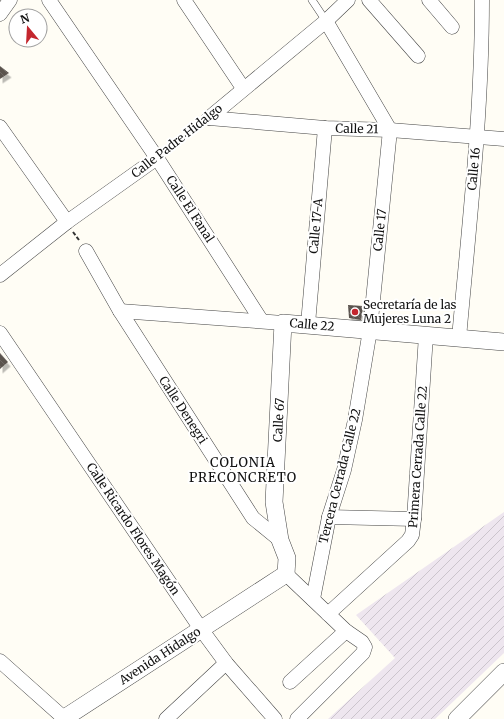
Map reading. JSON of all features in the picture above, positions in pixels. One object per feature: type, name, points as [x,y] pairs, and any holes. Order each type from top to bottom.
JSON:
[{"type":"street","points":[[0,14],[10,0]]},
{"type":"street","name":"Calle El Fanal","points":[[49,0],[157,158],[261,320]]},
{"type":"street","points":[[184,0],[243,88]]},
{"type":"street","name":"Calle Padre Hidalgo","points":[[209,118],[243,88],[326,21],[348,0]]},
{"type":"street","points":[[368,0],[418,56]]},
{"type":"street","points":[[430,0],[452,27]]},
{"type":"street","name":"Calle 16","points":[[458,338],[477,137],[482,60],[482,0]]},
{"type":"street","points":[[326,21],[390,130]]},
{"type":"street","name":"Calle 21","points":[[209,118],[325,128],[390,130],[504,139]]},
{"type":"street","points":[[0,127],[67,222]]},
{"type":"street","name":"Calle 17-A","points":[[308,324],[325,128]]},
{"type":"street","name":"Calle 17","points":[[370,330],[390,130]]},
{"type":"street","name":"Calle Padre Hidalgo","points":[[0,275],[67,222],[157,158]]},
{"type":"street","name":"Calle Denegri","points":[[86,251],[120,311],[253,518],[280,540]]},
{"type":"street","name":"Calle 22","points":[[120,311],[261,320],[504,342]]},
{"type":"street","name":"Calle 67","points":[[280,540],[274,502],[283,323]]},
{"type":"street","name":"Tercera Cerrada Calle 22","points":[[313,599],[329,517],[344,470],[354,427],[370,330]]},
{"type":"street","name":"Calle Ricardo Flores Magón","points":[[0,333],[201,629],[267,716]]},
{"type":"street","name":"Primera Cerrada Calle 22","points":[[328,614],[412,536],[426,335]]},
{"type":"street","points":[[329,517],[414,519]]},
{"type":"street","points":[[280,540],[287,558],[286,574],[346,631],[362,642],[365,647],[363,653],[297,719]]},
{"type":"street","name":"Avenida Hidalgo","points":[[64,719],[286,574]]},
{"type":"street","points":[[290,682],[346,631]]},
{"type":"street","points":[[0,661],[64,719]]},
{"type":"street","points":[[166,719],[226,663]]},
{"type":"street","points":[[456,719],[504,672]]},
{"type":"lane","points":[[312,0],[326,21]]},
{"type":"path","name":"Calle Padre Hidalgo","points":[[157,158],[209,118]]},
{"type":"path","points":[[67,222],[86,251]]},
{"type":"shaded area","points":[[504,512],[504,653],[435,719],[328,719],[395,658],[356,615]]},
{"type":"building","points":[[0,66],[9,73],[0,79]]},
{"type":"building","name":"Secretaría de las Mujeres Luna 2","points":[[348,305],[363,306],[361,320],[349,318]]},
{"type":"building","points":[[0,353],[8,362],[0,369]]},
{"type":"place","name":"Secretaría de las Mujeres Luna 2","points":[[355,312]]},
{"type":"district","name":"COLONIA PRECONCRETO","points":[[243,470]]}]
